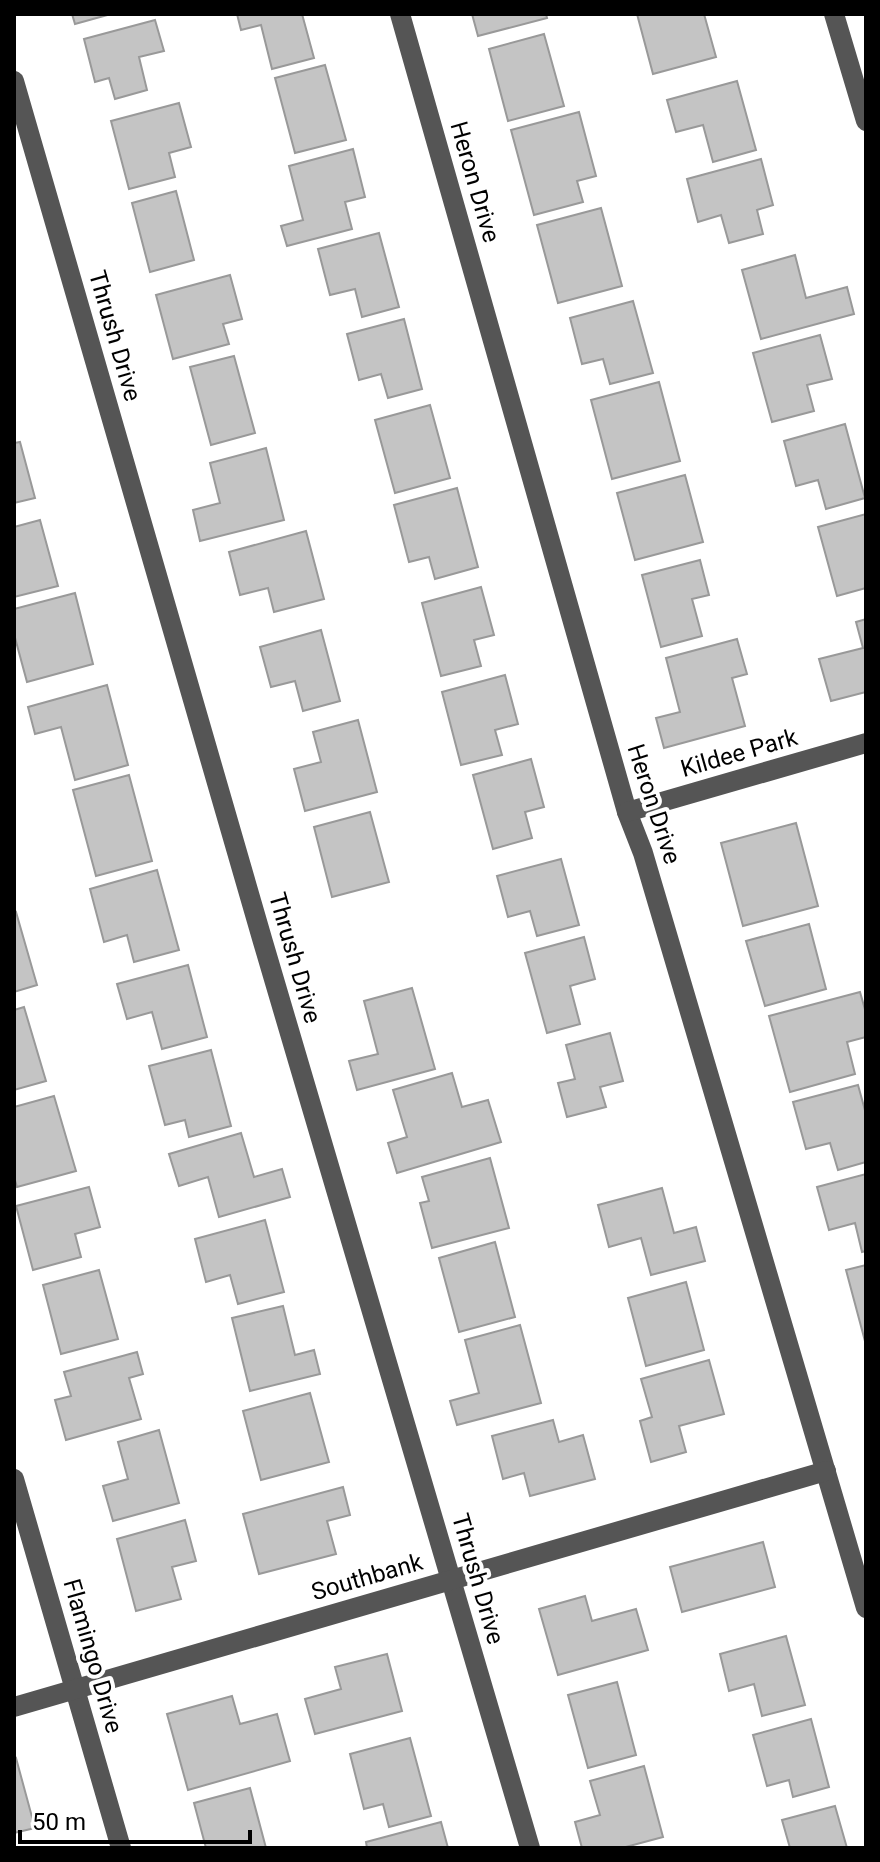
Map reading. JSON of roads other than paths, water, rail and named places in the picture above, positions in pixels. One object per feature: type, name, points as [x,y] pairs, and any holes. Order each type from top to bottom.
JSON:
[{"type":"street","name":"Heron Drive","points":[[400,14],[627,812],[643,853],[866,1608]]},
{"type":"street","points":[[834,14],[866,121]]},
{"type":"street","name":"Thrush Drive","points":[[14,81],[530,1848]]},
{"type":"street","name":"Kildee Park","points":[[627,812],[866,743]]},
{"type":"street","name":"Southbank","points":[[14,1707],[826,1471]]},
{"type":"street","name":"Flamingo Drive","points":[[14,1479],[121,1848]]}]
